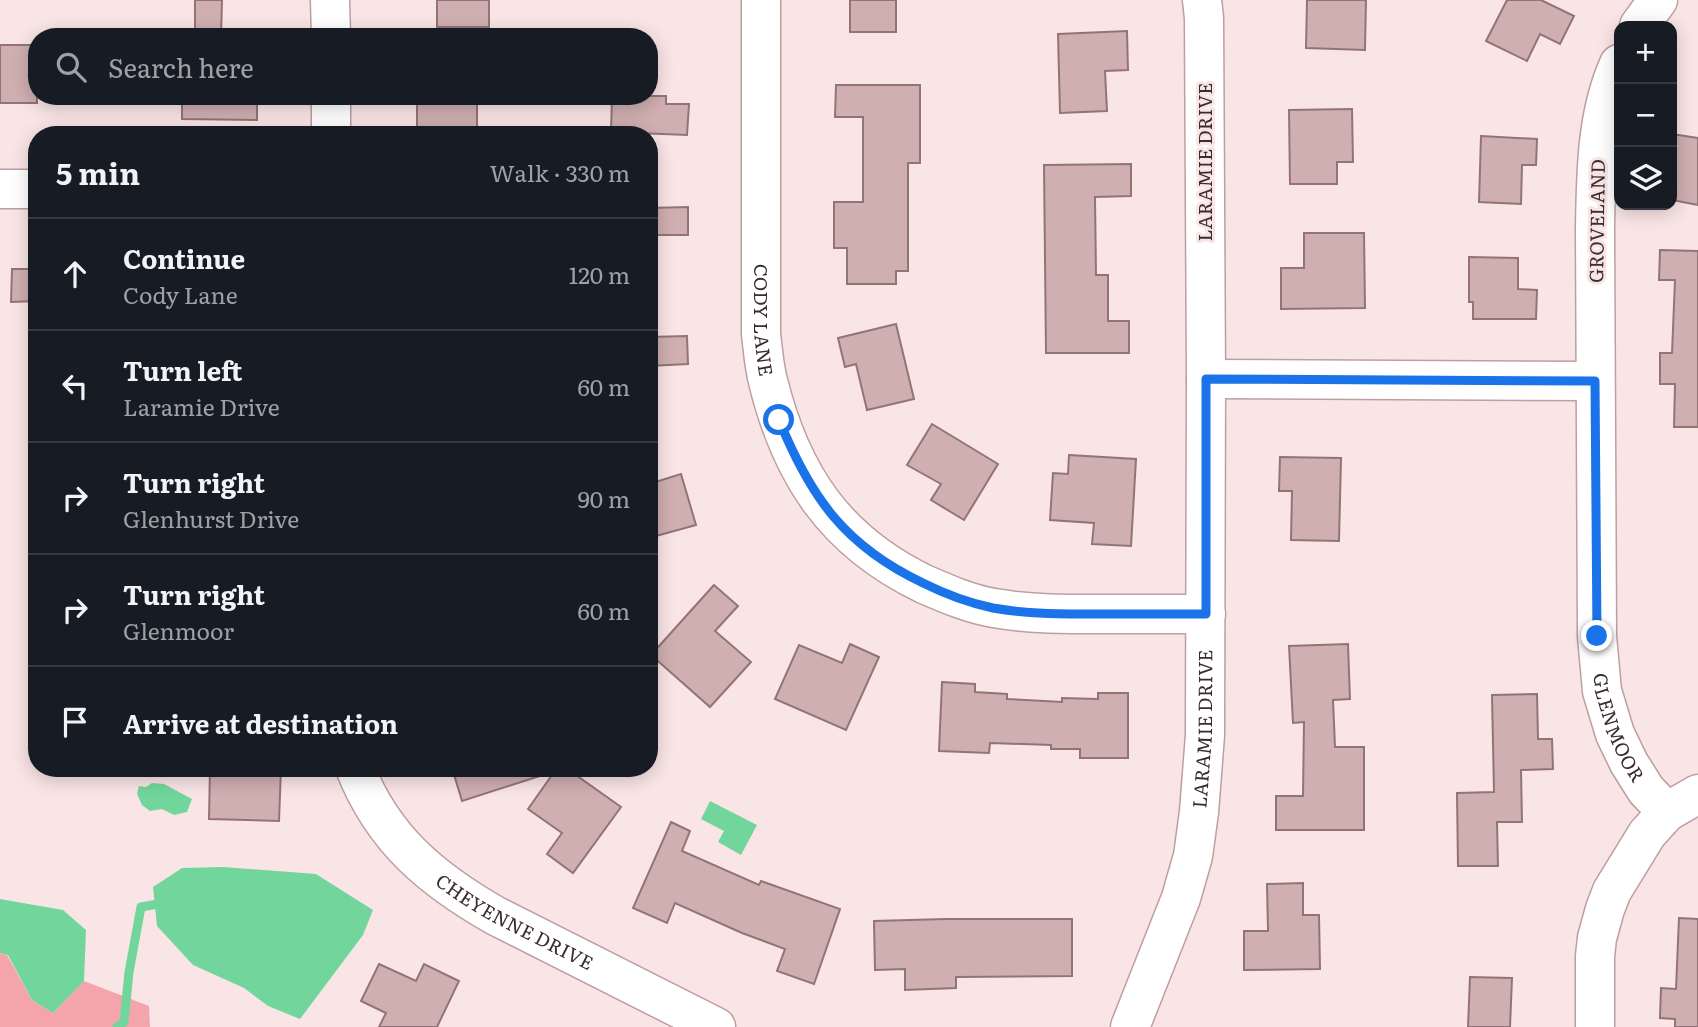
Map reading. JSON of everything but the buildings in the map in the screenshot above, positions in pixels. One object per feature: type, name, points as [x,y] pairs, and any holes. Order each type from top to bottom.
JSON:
[{"type":"street","points":[[330,0],[331,28]]},
{"type":"street","name":"CODY LANE","points":[[761,0],[761,334],[767,379],[779,420],[794,457],[814,492],[850,536],[885,562],[906,575],[972,603],[1039,614],[1206,614]]},
{"type":"street","name":"LARAMIE DRIVE","points":[[1130,1027],[1181,898],[1193,856],[1205,735],[1206,379],[1202,0]]},
{"type":"street","points":[[1643,21],[1658,0]]},
{"type":"street","name":"GROVELAND","points":[[1595,381],[1596,163],[1608,94],[1614,78]]},
{"type":"street","points":[[331,105],[331,126]]},
{"type":"street","points":[[0,189],[28,189]]},
{"type":"street","points":[[1206,379],[1595,381]]},
{"type":"street","name":"GLENMOOR","points":[[1595,381],[1597,636],[1602,691],[1615,734],[1646,790],[1682,803],[1647,834],[1612,891],[1605,909],[1595,956],[1595,1027]]},
{"type":"street","name":"CHEYENNE DRIVE","points":[[358,777],[379,815],[399,841],[432,874],[462,896],[496,916],[716,1027]]},
{"type":"shaded area","points":[[152,783],[164,784],[192,799],[187,812],[174,815],[162,809],[150,811],[142,805],[137,794],[139,786],[146,787]]},
{"type":"shaded area","points":[[710,801],[757,825],[741,855],[718,842],[724,831],[701,819]]},
{"type":"shaded area","points":[[223,867],[316,874],[373,910],[363,935],[300,1019],[268,1006],[244,988],[193,965],[157,926],[153,887],[182,868]]},
{"type":"shaded area","points":[[0,899],[63,910],[86,930],[84,981],[53,1013],[32,1000],[8,955],[0,953]]},
{"type":"shaded area","points":[[0,953],[7,955],[32,1000],[53,1013],[84,981],[149,1006],[150,1027],[0,1027]]},
{"type":"waterway","points":[[117,1027],[124,1022],[129,972],[141,907],[164,903]]},
{"type":"route","points":[[779,420],[794,457],[814,492],[850,536],[906,575],[938,590],[993,608],[1039,614],[1206,614],[1206,379],[1595,381],[1597,636]]}]
